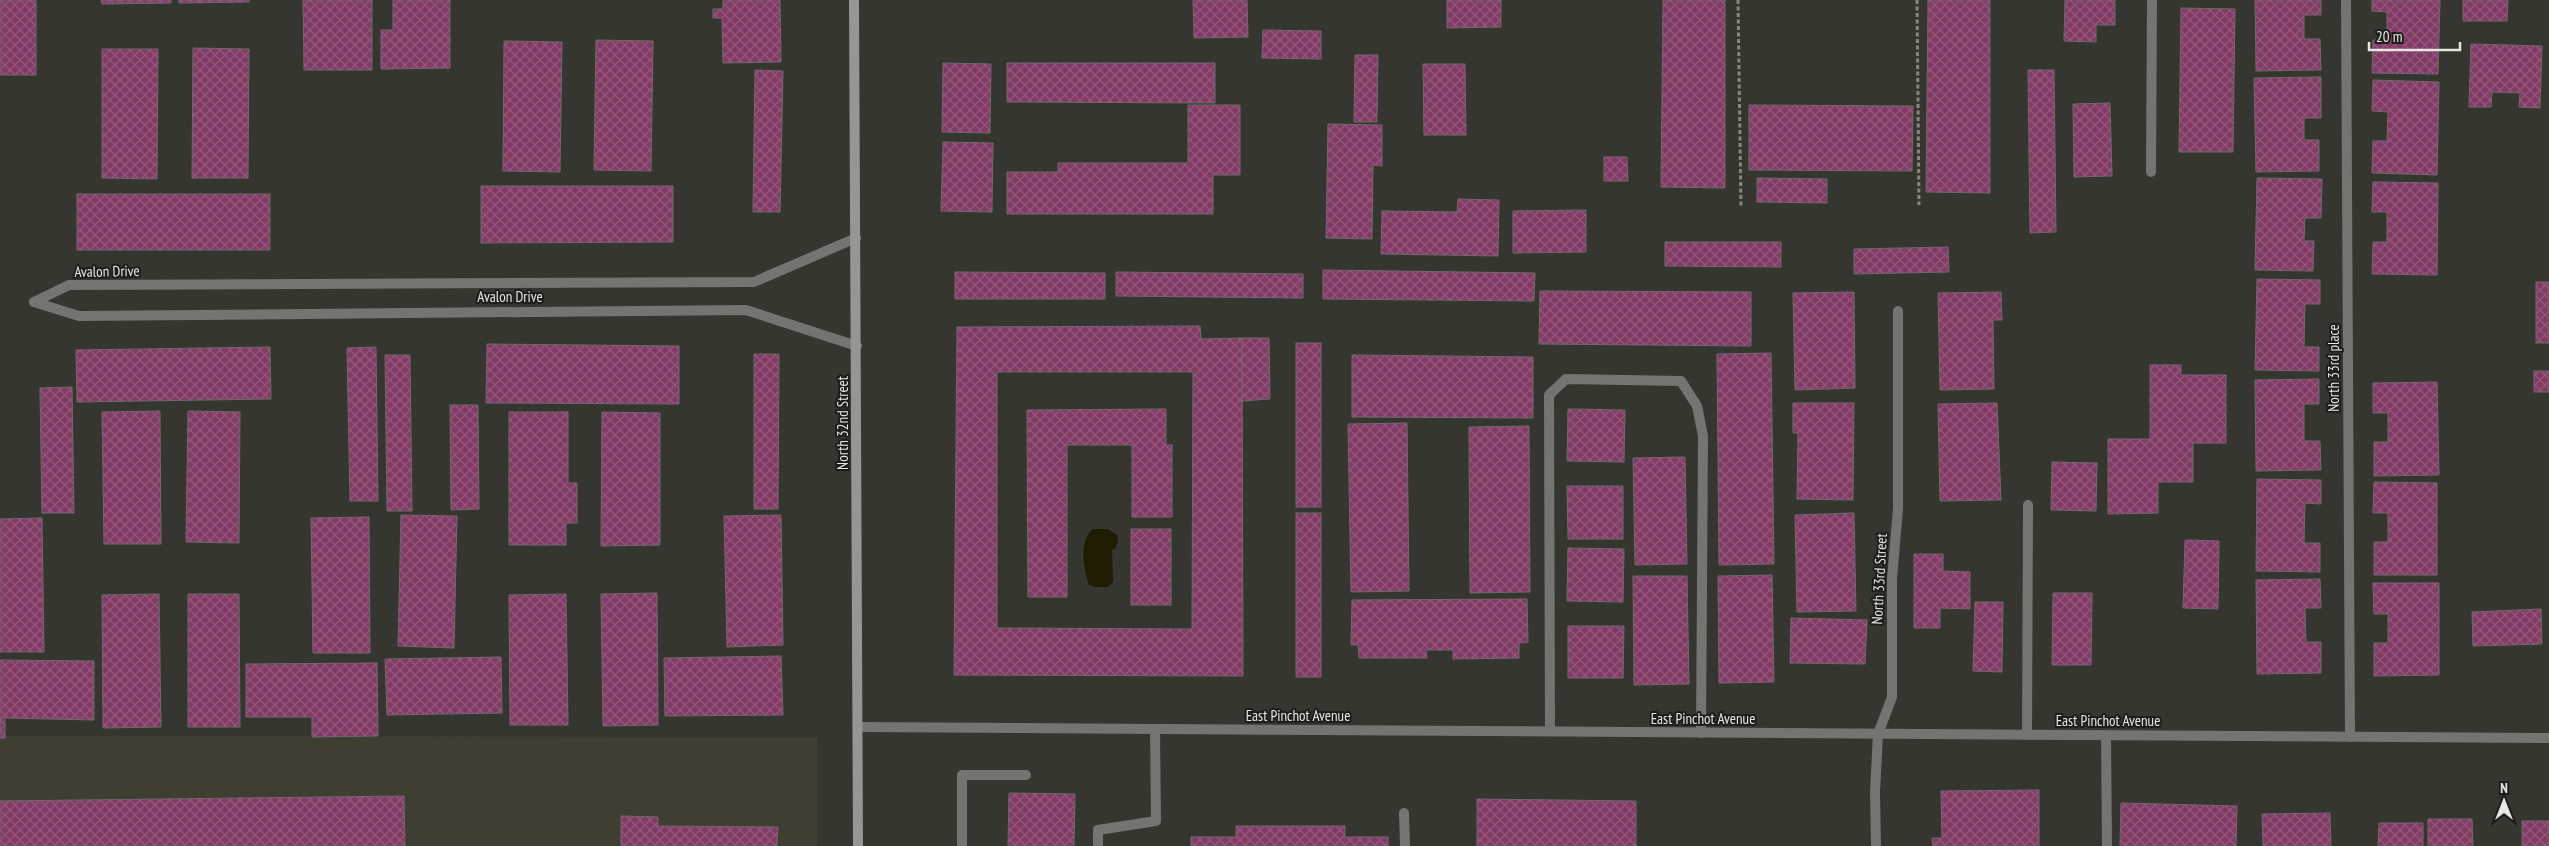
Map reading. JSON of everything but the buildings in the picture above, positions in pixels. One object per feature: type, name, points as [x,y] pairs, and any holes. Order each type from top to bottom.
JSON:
[{"type":"main road","name":"North 32nd Street","points":[[854,0],[858,846]]},
{"type":"street","points":[[2150,172],[2152,0]]},
{"type":"street","name":"North 33rd place","points":[[2346,0],[2350,737]]},
{"type":"street","name":"Avalon Drive","points":[[856,238],[754,282],[69,285],[34,302],[79,316],[746,310],[856,346]]},
{"type":"street","name":"North 33rd Street","points":[[1876,846],[1875,792],[1878,734],[1892,697],[1892,579],[1898,508],[1898,310]]},
{"type":"street","points":[[1550,731],[1549,395],[1566,379],[1681,381],[1697,406],[1703,436],[1700,733]]},
{"type":"street","points":[[2027,735],[2028,505]]},
{"type":"street","name":"East Pinchot Avenue","points":[[858,727],[2549,738]]},
{"type":"street","points":[[1098,846],[1098,830],[1156,821],[1155,729]]},
{"type":"street","points":[[2106,735],[2107,846]]},
{"type":"street","points":[[962,846],[962,775],[1026,775]]},
{"type":"street","points":[[1404,813],[1405,846]]},
{"type":"path","points":[[1738,0],[1741,208]]},
{"type":"path","points":[[1917,0],[1919,205]]},
{"type":"shaded area","points":[[1093,529],[1108,529],[1117,535],[1116,548],[1112,550],[1113,582],[1108,587],[1089,585],[1087,578],[1084,548],[1088,534]]},
{"type":"shaded area","points":[[0,736],[817,737],[817,846],[0,846]]}]
